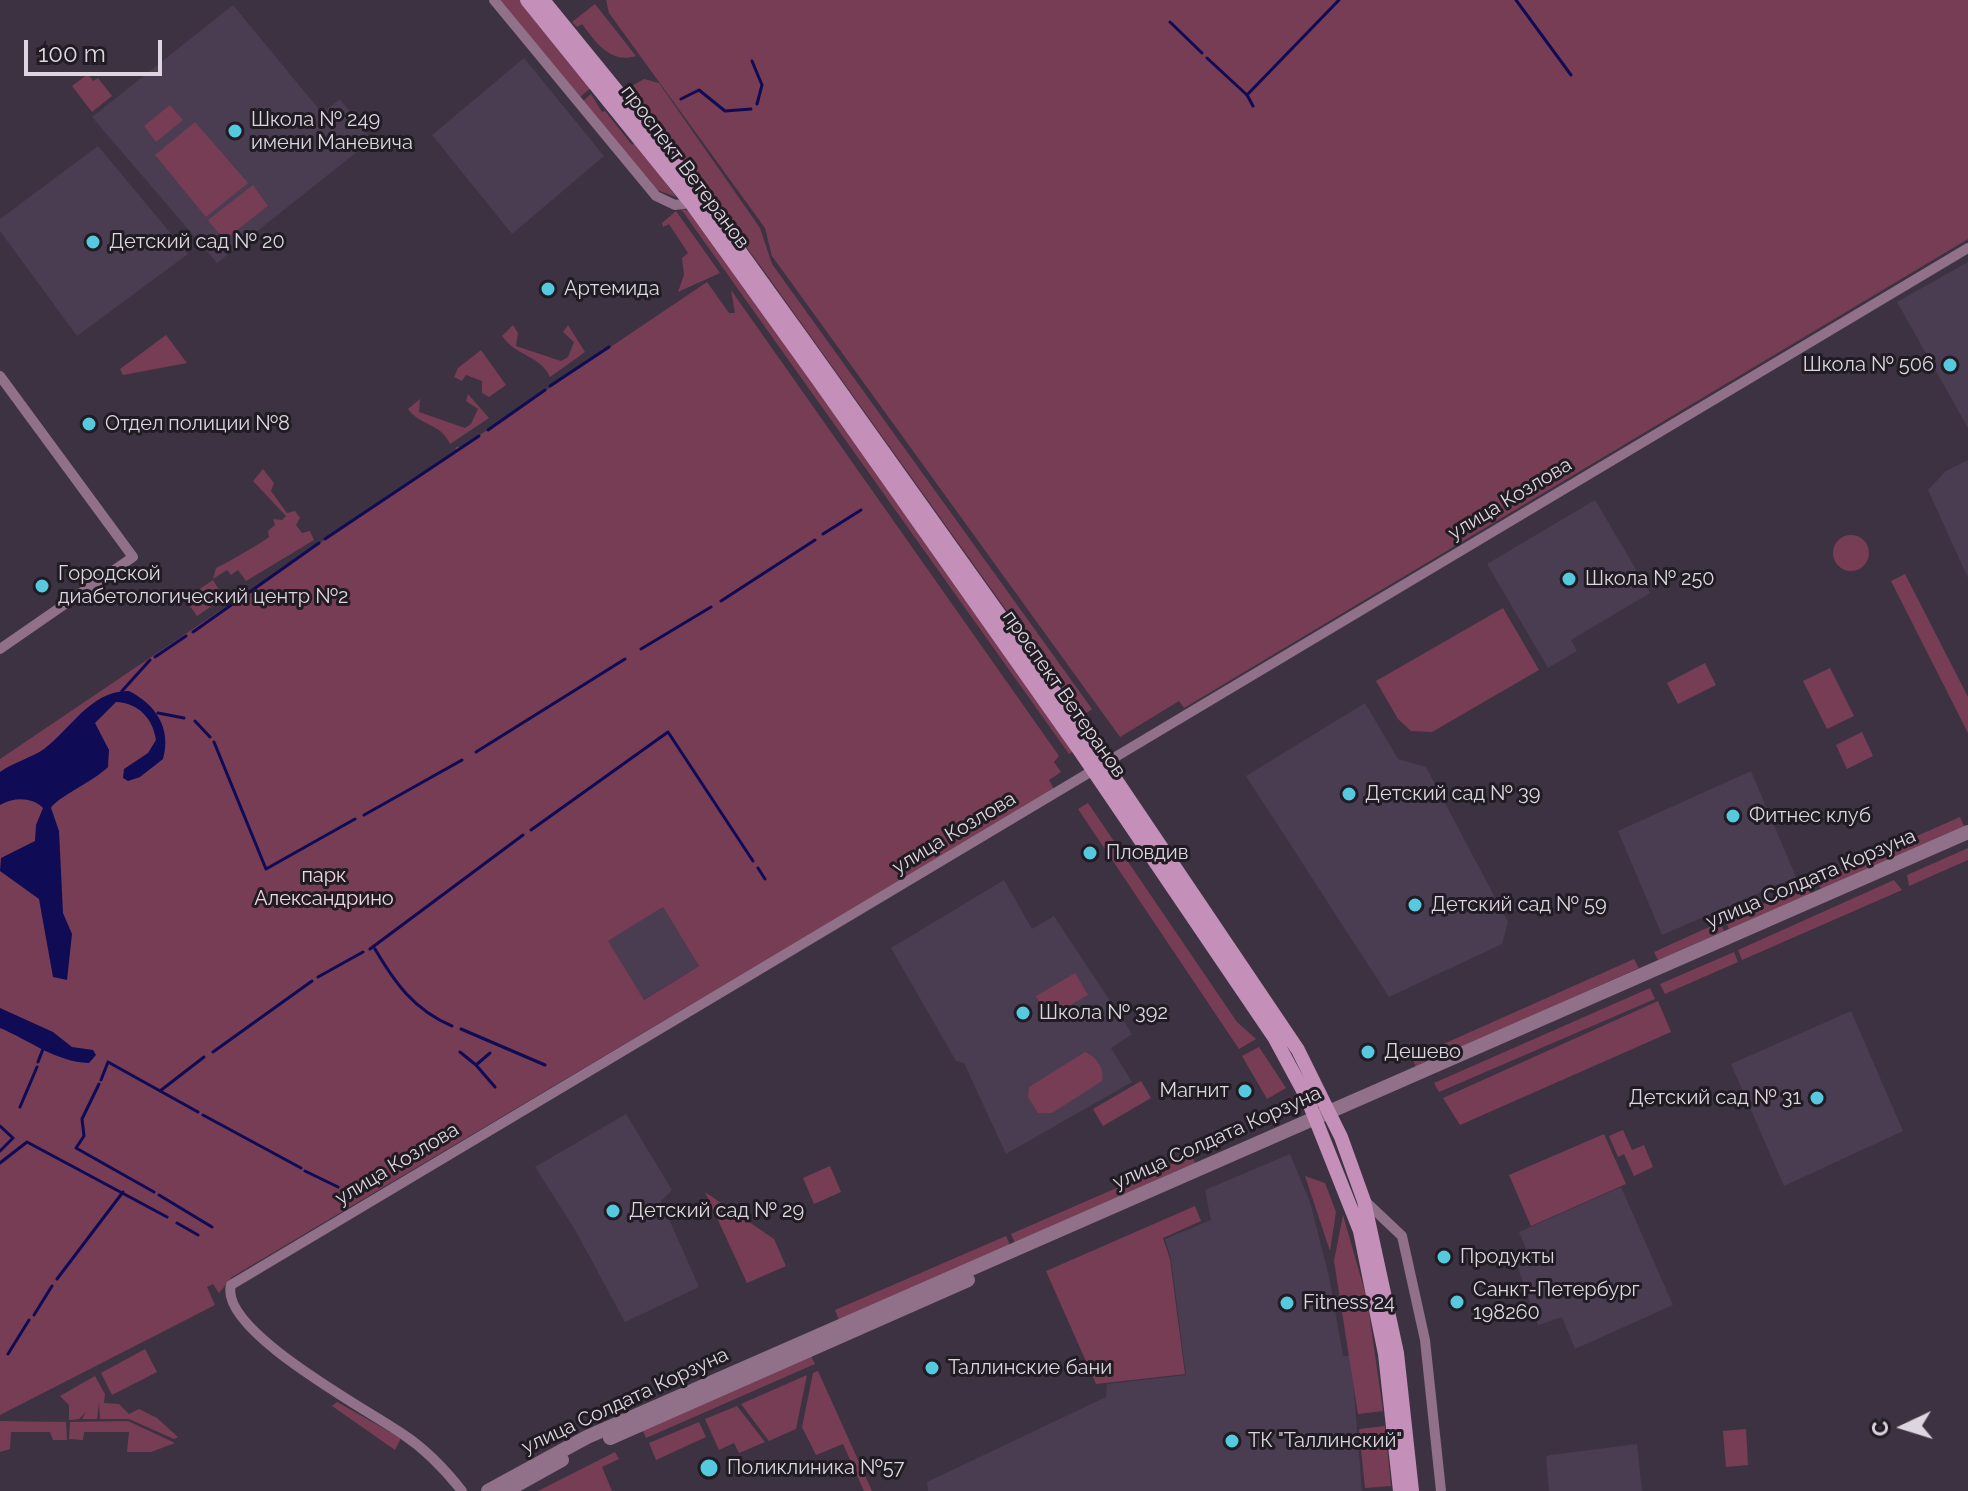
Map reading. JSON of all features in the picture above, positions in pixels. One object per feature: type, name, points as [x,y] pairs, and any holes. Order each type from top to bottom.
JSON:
[{"type":"main road","name":"проспект Ветеранов","points":[[527,0],[691,203],[1099,767]]},
{"type":"main road","name":"проспект Ветеранов","points":[[543,0],[682,171],[1099,767],[1324,1118],[1364,1201],[1397,1353],[1412,1491]]},
{"type":"main road","name":"проспект Ветеранов","points":[[1324,1118],[1360,1231],[1376,1298],[1400,1491]]},
{"type":"street","points":[[494,0],[656,196],[675,205],[691,203]]},
{"type":"street","name":"улица Козлова","points":[[462,1491],[407,1436],[298,1370],[246,1321],[230,1295],[231,1285],[1968,248]]},
{"type":"street","points":[[0,376],[133,557],[0,649]]},
{"type":"street","name":"улица Солдата Корзуна","points":[[506,1491],[591,1446],[1968,832]]},
{"type":"street","name":"улица Солдата Корзуна","points":[[488,1491],[587,1437],[1968,842]]},
{"type":"street","points":[[1364,1201],[1402,1236],[1425,1340],[1441,1491]]},
{"type":"shaded area","name":"Школа № 249 имени Маневича","points":[[233,5],[322,113],[340,99],[372,140],[217,263],[92,117]]},
{"type":"shaded area","points":[[524,58],[604,156],[512,234],[432,135]]},
{"type":"shaded area","name":"Детский сад № 20","points":[[98,146],[188,254],[77,336],[0,231],[0,219]]},
{"type":"shaded area","name":"Школа № 506","points":[[1968,262],[1968,428],[1897,302]]},
{"type":"shaded area","points":[[1968,460],[1968,578],[1928,490],[1946,471]]},
{"type":"shaded area","name":"Школа № 250","points":[[1595,500],[1650,593],[1571,640],[1577,651],[1548,668],[1487,564]]},
{"type":"shaded area","points":[[129,691],[147,703],[159,718],[165,737],[163,759],[140,777],[128,781],[123,778],[124,769],[148,753],[156,740],[152,725],[144,714],[132,705],[116,702],[95,723],[109,750],[108,767],[51,808],[59,831],[63,913],[72,934],[67,980],[53,977],[39,899],[0,871],[1,858],[35,841],[36,825],[43,808],[23,799],[0,805],[0,772],[44,749],[82,712],[103,697]]},
{"type":"shaded area","points":[[1365,703],[1398,759],[1426,767],[1508,922],[1502,944],[1389,997],[1246,776]]},
{"type":"shaded area","points":[[1751,771],[1796,877],[1662,935],[1618,831]]},
{"type":"shaded area","name":"Школа № 392","points":[[1004,880],[1032,929],[1054,916],[1132,1034],[1111,1048],[1132,1082],[1006,1154],[964,1063],[956,1061],[891,948]]},
{"type":"shaded area","points":[[663,907],[699,966],[643,1000],[607,941]]},
{"type":"shaded area","points":[[0,1008],[53,1032],[72,1047],[93,1050],[96,1055],[89,1063],[77,1062],[43,1050],[0,1028]]},
{"type":"shaded area","name":"Детский сад № 31","points":[[1851,1011],[1903,1131],[1784,1186],[1731,1064]]},
{"type":"shaded area","name":"Детский сад № 29","points":[[626,1114],[672,1190],[661,1201],[699,1287],[625,1322],[574,1228],[535,1167]]},
{"type":"shaded area","points":[[1290,1154],[1310,1202],[1330,1281],[1343,1356],[1351,1356],[1362,1491],[928,1491],[927,1482],[1106,1397],[1107,1384],[1186,1375],[1171,1259],[1165,1239],[1211,1220],[1205,1190]]},
{"type":"shaded area","points":[[1621,1187],[1673,1305],[1575,1349],[1562,1317],[1538,1325],[1515,1259],[1528,1253],[1519,1232]]},
{"type":"shaded area","points":[[1637,1444],[1642,1491],[1549,1491],[1546,1457]]},
{"type":"green space","points":[[500,0],[520,0],[592,87],[580,97]]},
{"type":"green space","points":[[606,0],[1968,0],[1968,239],[1184,708],[1179,701],[1120,737],[772,256],[765,228],[609,13]]},
{"type":"green space","points":[[595,4],[636,56],[627,58],[612,54],[599,45],[582,24],[577,27],[572,22]]},
{"type":"green space","points":[[88,74],[93,81],[98,78],[112,96],[92,112],[72,86]]},
{"type":"green space","points":[[644,79],[659,83],[760,228],[772,264],[1092,709],[1085,714],[1070,693],[1067,695],[759,264],[628,88]]},
{"type":"green space","points":[[591,94],[602,112],[605,111],[632,145],[636,142],[676,197],[657,190],[583,101]]},
{"type":"green space","points":[[170,105],[183,120],[156,142],[144,126]]},
{"type":"green space","points":[[195,122],[248,183],[206,217],[155,155]]},
{"type":"green space","points":[[253,185],[268,206],[224,240],[208,220]]},
{"type":"green space","points":[[681,209],[690,211],[1075,750],[1069,754]]},
{"type":"green space","points":[[676,211],[720,273],[678,292],[684,275],[682,258],[688,253],[669,224],[663,227],[662,223]]},
{"type":"green space","name":"парк Александрино","points":[[707,282],[729,313],[735,313],[731,290],[1059,756],[1054,762],[1061,772],[1049,780],[1054,789],[232,1277],[219,1293],[213,1284],[207,1287],[215,1305],[0,1415],[0,759],[455,452],[456,447],[462,447]],"holes":[[[663,907],[699,966],[644,1000],[608,941]]]},
{"type":"green space","points":[[513,325],[518,333],[516,346],[561,361],[568,357],[574,342],[563,332],[568,325],[585,352],[550,377],[541,365],[514,348],[502,336]]},
{"type":"green space","points":[[166,335],[187,363],[123,375],[120,369]]},
{"type":"green space","points":[[481,350],[506,385],[489,397],[482,393],[482,381],[466,375],[462,381],[454,377],[458,368]]},
{"type":"green space","points":[[468,394],[489,418],[450,444],[441,432],[418,419],[408,409],[420,399],[419,412],[465,428],[471,424],[478,409],[466,401]]},
{"type":"green space","points":[[263,469],[274,483],[271,491],[287,513],[295,511],[300,518],[296,525],[302,533],[310,531],[314,540],[246,581],[238,570],[231,575],[227,570],[213,579],[216,568],[269,537],[268,531],[275,525],[273,519],[282,520],[286,516],[253,481]]},
{"type":"green space","points":[[1851,535],[1864,540],[1869,553],[1864,566],[1851,571],[1838,566],[1833,553],[1838,540]]},
{"type":"green space","points":[[1905,574],[1968,697],[1968,733],[1891,581]]},
{"type":"green space","points":[[213,580],[224,598],[197,616],[185,599]]},
{"type":"green space","points":[[1503,608],[1539,670],[1432,732],[1411,731],[1398,719],[1376,681]]},
{"type":"green space","points":[[1705,663],[1716,685],[1678,704],[1667,683]]},
{"type":"green space","points":[[1830,668],[1854,716],[1827,729],[1803,681]]},
{"type":"green space","points":[[1862,732],[1873,756],[1847,769],[1836,745]]},
{"type":"green space","points":[[1088,803],[1237,1022],[1256,1039],[1239,1049],[1078,809]]},
{"type":"green space","points":[[1960,817],[1964,826],[1821,889],[1817,880]]},
{"type":"green space","points":[[1968,848],[1968,860],[1909,886],[1907,875]]},
{"type":"green space","points":[[1894,880],[1902,890],[1742,960],[1738,950]]},
{"type":"green space","points":[[1807,885],[1811,894],[1729,929],[1725,920]]},
{"type":"green space","points":[[1720,922],[1724,931],[1658,960],[1654,952]]},
{"type":"green space","points":[[1734,952],[1738,962],[1665,994],[1660,984]]},
{"type":"green space","points":[[1634,959],[1639,968],[1416,1067],[1412,1058]]},
{"type":"green space","points":[[1075,973],[1088,995],[1048,1018],[1036,996]]},
{"type":"green space","points":[[1650,988],[1655,999],[1439,1092],[1434,1083]]},
{"type":"green space","points":[[1658,1001],[1671,1032],[1460,1125],[1443,1098]]},
{"type":"green space","points":[[1259,1047],[1286,1088],[1267,1099],[1242,1056]]},
{"type":"green space","points":[[1085,1052],[1099,1064],[1102,1081],[1052,1113],[1038,1113],[1028,1097],[1029,1087]]},
{"type":"green space","points":[[1141,1081],[1151,1098],[1103,1126],[1093,1109]]},
{"type":"green space","points":[[1623,1130],[1632,1150],[1644,1145],[1653,1167],[1634,1176],[1624,1154],[1618,1157],[1609,1136]]},
{"type":"green space","points":[[1604,1134],[1626,1184],[1531,1226],[1509,1175]]},
{"type":"green space","points":[[1192,1155],[1195,1163],[1015,1243],[1011,1234]]},
{"type":"green space","points":[[830,1166],[841,1192],[814,1204],[803,1178]]},
{"type":"green space","points":[[1305,1176],[1325,1183],[1336,1212],[1330,1251]]},
{"type":"green space","points":[[705,1192],[774,1239],[786,1266],[747,1283]]},
{"type":"green space","points":[[1195,1206],[1201,1221],[1163,1238],[1170,1259],[1185,1374],[1096,1384],[1046,1271]]},
{"type":"green space","points":[[1343,1215],[1367,1299],[1383,1411],[1358,1414],[1334,1261]]},
{"type":"green space","points":[[1006,1236],[1010,1245],[839,1320],[835,1310]]},
{"type":"green space","points":[[145,1349],[157,1372],[112,1395],[101,1373]]},
{"type":"green space","points":[[811,1356],[815,1364],[646,1438],[642,1429]]},
{"type":"green space","points":[[818,1371],[872,1491],[864,1491],[843,1444],[816,1455],[802,1427],[813,1373]]},
{"type":"green space","points":[[807,1375],[796,1429],[769,1441],[741,1404]]},
{"type":"green space","points":[[95,1376],[105,1394],[104,1403],[119,1404],[129,1414],[139,1409],[157,1418],[178,1437],[174,1439],[129,1419],[100,1419],[99,1403],[97,1419],[82,1419],[86,1412],[79,1419],[69,1420],[69,1405],[60,1396]]},
{"type":"green space","points":[[337,1402],[401,1438],[395,1450],[332,1406]]},
{"type":"green space","points":[[737,1406],[765,1442],[739,1453],[734,1443],[719,1450],[705,1419]]},
{"type":"green space","points":[[0,1421],[66,1422],[67,1440],[53,1440],[50,1432],[11,1432],[10,1449],[0,1452]]},
{"type":"green space","points":[[128,1421],[175,1443],[151,1452],[127,1452],[129,1432],[84,1432],[83,1440],[69,1439],[70,1422]]},
{"type":"green space","points":[[699,1422],[706,1437],[656,1460],[649,1443]]},
{"type":"green space","points":[[1385,1426],[1391,1486],[1365,1488],[1359,1429]]},
{"type":"green space","points":[[1746,1429],[1748,1465],[1726,1467],[1723,1431]]},
{"type":"green space","points":[[615,1452],[619,1459],[602,1467],[612,1491],[538,1491]]},
{"type":"waterway","points":[[1247,95],[1339,0]]},
{"type":"waterway","points":[[1516,0],[1571,75]]},
{"type":"waterway","points":[[1170,22],[1202,53]]},
{"type":"waterway","points":[[1207,58],[1247,95],[1253,106]]},
{"type":"waterway","points":[[752,61],[762,85],[757,104]]},
{"type":"waterway","points":[[681,99],[699,90],[725,111],[751,109]]},
{"type":"waterway","points":[[550,386],[609,347]]},
{"type":"waterway","points":[[488,430],[545,390]]},
{"type":"waterway","points":[[325,539],[479,436]]},
{"type":"waterway","points":[[823,534],[861,510]]},
{"type":"waterway","points":[[721,601],[815,540]]},
{"type":"waterway","points":[[193,632],[319,543]]},
{"type":"waterway","points":[[641,649],[711,607]]},
{"type":"waterway","points":[[155,657],[186,636]]},
{"type":"waterway","points":[[476,752],[625,659]]},
{"type":"waterway","points":[[122,691],[150,660]]},
{"type":"waterway","points":[[158,713],[184,718]]},
{"type":"waterway","points":[[195,721],[210,737]]},
{"type":"waterway","points":[[531,830],[668,732],[753,861]]},
{"type":"waterway","points":[[214,742],[266,869],[355,819]]},
{"type":"waterway","points":[[364,815],[462,760]]},
{"type":"waterway","points":[[370,949],[523,835]]},
{"type":"waterway","points":[[758,868],[765,879]]},
{"type":"waterway","points":[[375,949],[416,1004],[452,1026]]},
{"type":"waterway","points":[[318,977],[363,952]]},
{"type":"waterway","points":[[213,1052],[312,981]]},
{"type":"waterway","points":[[461,1029],[545,1065]]},
{"type":"waterway","points":[[38,1062],[43,1049]]},
{"type":"waterway","points":[[460,1052],[476,1065]]},
{"type":"waterway","points":[[490,1053],[476,1065],[495,1087]]},
{"type":"waterway","points":[[160,1091],[204,1057]]},
{"type":"waterway","points":[[101,1080],[108,1062],[198,1112]]},
{"type":"waterway","points":[[20,1107],[37,1067]]},
{"type":"waterway","points":[[99,1084],[82,1119],[84,1136],[76,1148],[154,1192]]},
{"type":"waterway","points":[[203,1115],[301,1168]]},
{"type":"waterway","points":[[0,1126],[13,1138],[0,1151]]},
{"type":"waterway","points":[[0,1163],[27,1142],[167,1217]]},
{"type":"waterway","points":[[305,1171],[338,1187]]},
{"type":"waterway","points":[[57,1279],[123,1192]]},
{"type":"waterway","points":[[159,1195],[212,1227]]},
{"type":"waterway","points":[[177,1223],[198,1235]]},
{"type":"waterway","points":[[34,1315],[52,1286]]},
{"type":"waterway","points":[[8,1354],[29,1320]]},
{"type":"place","name":"Школа № 249 имени Маневича","points":[[235,131]]},
{"type":"place","name":"Детский сад № 20","points":[[93,242]]},
{"type":"place","name":"Артемида","points":[[548,289]]},
{"type":"place","name":"Школа № 506","points":[[1950,365]]},
{"type":"place","name":"Отдел полиции №8","points":[[89,424]]},
{"type":"place","name":"Школа № 250","points":[[1569,579]]},
{"type":"place","name":"Городской диабетологический центр №2","points":[[42,586]]},
{"type":"place","name":"Детский сад № 39","points":[[1349,794]]},
{"type":"place","name":"Фитнес клуб","points":[[1733,816]]},
{"type":"place","name":"Пловдив","points":[[1090,853]]},
{"type":"place","name":"Детский сад № 59","points":[[1415,905]]},
{"type":"place","name":"Школа № 392","points":[[1023,1013]]},
{"type":"place","name":"Дешево","points":[[1368,1052]]},
{"type":"place","name":"Магнит","points":[[1245,1091]]},
{"type":"place","name":"Детский сад № 31","points":[[1817,1098]]},
{"type":"place","name":"Детский сад № 29","points":[[613,1211]]},
{"type":"place","name":"Продукты","points":[[1444,1257]]},
{"type":"place","name":"Санкт-Петербург 198260","points":[[1457,1302]]},
{"type":"place","name":"Fitness 24","points":[[1287,1303]]},
{"type":"place","name":"Таллинские бани","points":[[932,1368]]},
{"type":"place","name":"ТК \"Таллинский\"","points":[[1232,1441]]},
{"type":"place","name":"Поликлиника №57","points":[[709,1468]]}]
